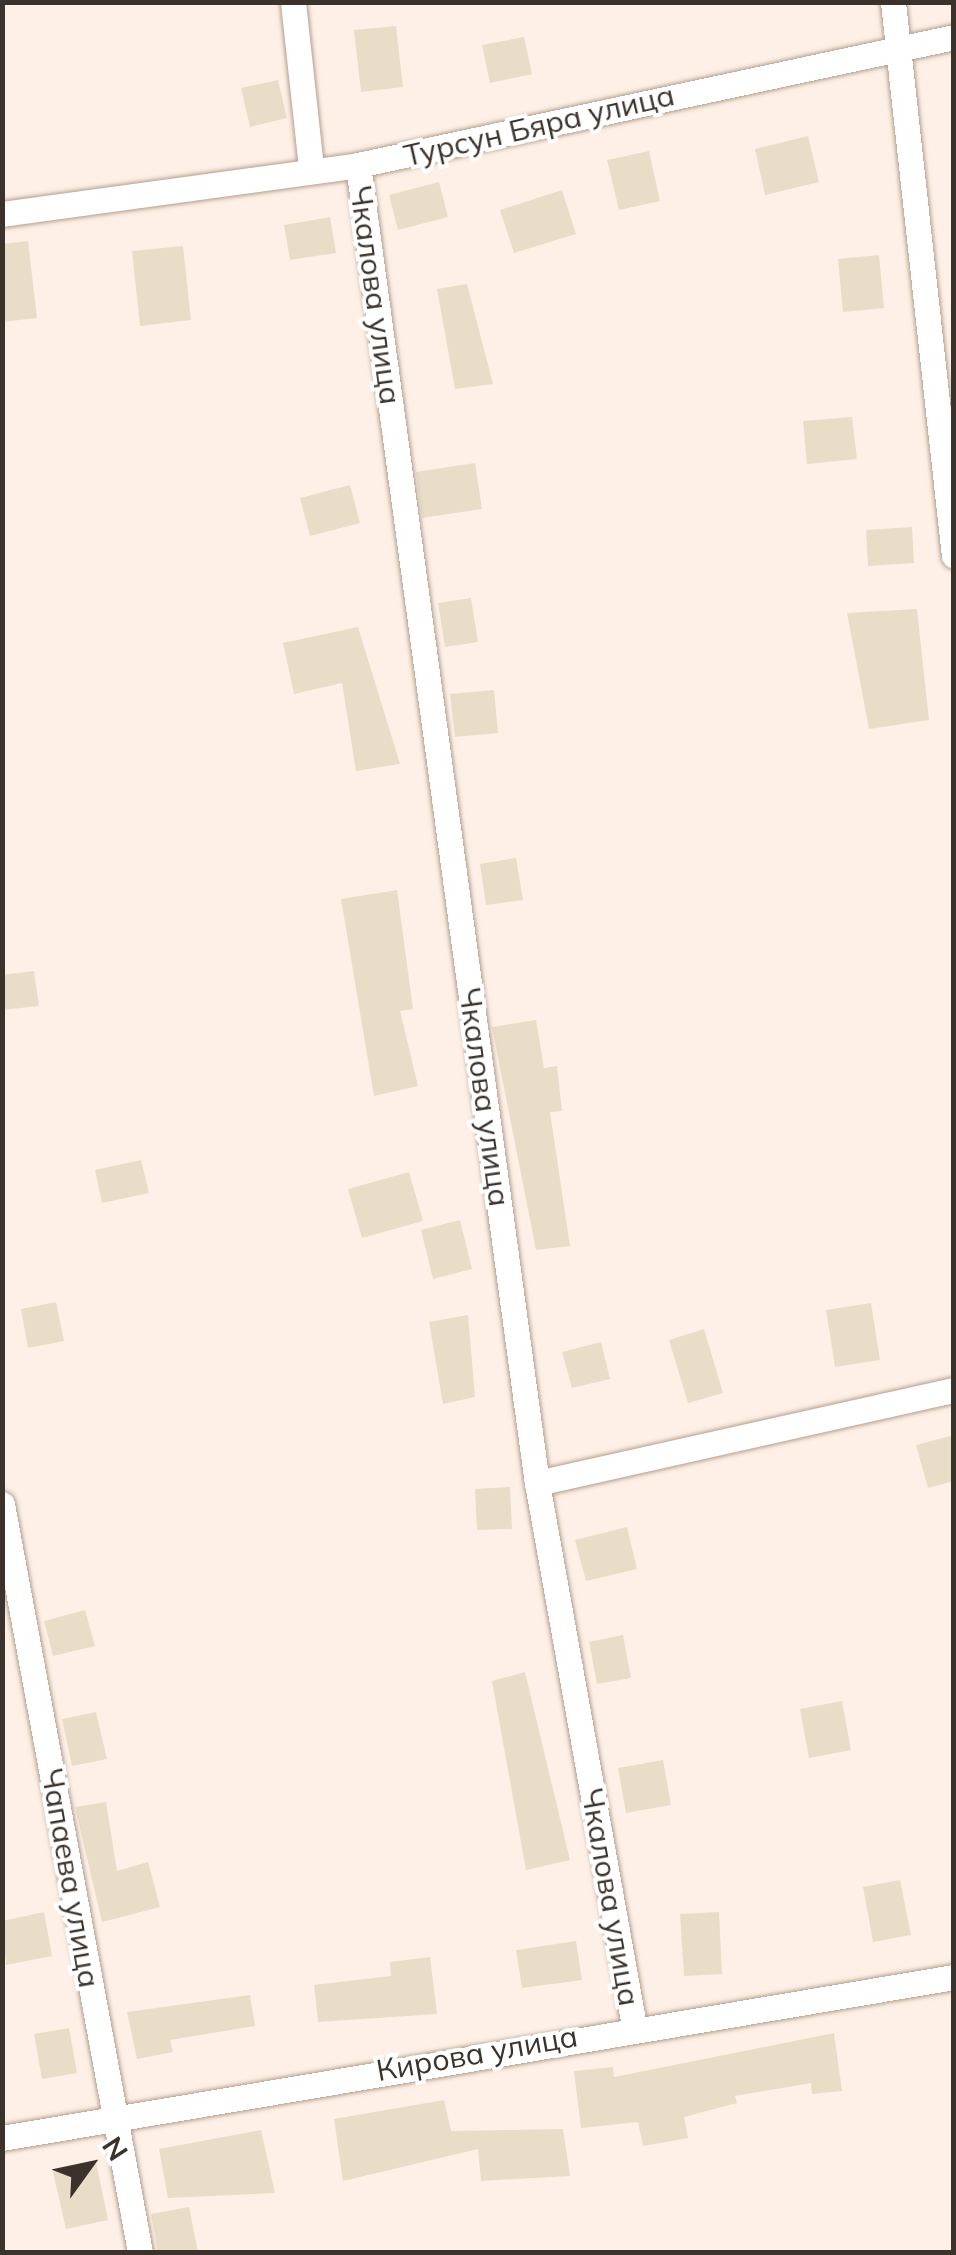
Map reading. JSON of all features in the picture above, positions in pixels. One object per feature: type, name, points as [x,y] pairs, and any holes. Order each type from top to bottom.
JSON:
[{"type":"street","name":"Чкалова улица","points":[[293,2],[311,168]]},
{"type":"street","points":[[893,2],[902,44],[954,556]]},
{"type":"street","name":"Турсун Бяра улица","points":[[2,214],[311,168],[358,165],[902,44],[954,37]]},
{"type":"street","name":"Чкалова улица","points":[[358,165],[537,1484],[634,2026]]},
{"type":"street","points":[[537,1484],[954,1390]]},
{"type":"street","name":"Чапаева улица","points":[[2,1504],[140,2252]]},
{"type":"street","name":"Кирова улица","points":[[2,2138],[634,2026],[954,1977]]},
{"type":"building","points":[[396,26],[403,87],[361,92],[354,30]]},
{"type":"building","points":[[524,37],[532,74],[490,83],[482,45]]},
{"type":"building","points":[[278,80],[287,118],[250,127],[241,88]]},
{"type":"building","points":[[808,136],[819,182],[765,195],[755,149]]},
{"type":"building","points":[[649,151],[660,201],[619,210],[607,160]]},
{"type":"building","points":[[439,182],[448,217],[398,230],[389,195]]},
{"type":"building","points":[[562,190],[576,234],[514,253],[500,210]]},
{"type":"building","points":[[330,217],[336,253],[290,260],[284,225]]},
{"type":"building","points":[[28,241],[37,318],[2,322],[2,244]]},
{"type":"building","points":[[183,246],[191,320],[140,326],[132,251]]},
{"type":"building","points":[[879,255],[884,308],[843,312],[838,259]]},
{"type":"building","points":[[467,284],[493,384],[455,389],[437,289]]},
{"type":"building","points":[[852,417],[857,459],[807,464],[803,421]]},
{"type":"building","points":[[475,463],[482,509],[422,518],[416,472]]},
{"type":"building","points":[[350,485],[360,523],[310,536],[300,498]]},
{"type":"building","points":[[912,527],[914,563],[868,566],[866,530]]},
{"type":"building","points":[[471,598],[478,642],[445,647],[438,603]]},
{"type":"building","points":[[917,609],[929,720],[869,729],[847,613]]},
{"type":"building","points":[[358,627],[400,764],[356,771],[342,683],[294,694],[283,643]]},
{"type":"building","points":[[494,690],[498,733],[455,737],[450,694]]},
{"type":"building","points":[[516,858],[523,900],[486,905],[480,864]]},
{"type":"building","points":[[397,890],[413,1009],[400,1011],[418,1086],[374,1096],[341,899]]},
{"type":"building","points":[[34,971],[39,1006],[2,1010],[2,975]]},
{"type":"building","points":[[536,1020],[544,1068],[557,1066],[562,1111],[550,1112],[570,1246],[536,1250],[492,1027]]},
{"type":"building","points":[[141,1160],[149,1193],[102,1203],[95,1170]]},
{"type":"building","points":[[409,1172],[423,1221],[362,1238],[348,1189]]},
{"type":"building","points":[[460,1220],[472,1269],[433,1279],[421,1230]]},
{"type":"building","points":[[56,1302],[64,1341],[28,1348],[21,1309]]},
{"type":"building","points":[[871,1303],[880,1360],[835,1367],[826,1310]]},
{"type":"building","points":[[468,1315],[475,1397],[443,1404],[429,1322]]},
{"type":"building","points":[[704,1329],[723,1393],[688,1403],[669,1340]]},
{"type":"building","points":[[601,1342],[610,1379],[572,1388],[562,1352]]},
{"type":"building","points":[[954,1435],[954,1481],[928,1488],[916,1445]]},
{"type":"building","points":[[510,1487],[512,1529],[477,1530],[475,1489]]},
{"type":"building","points":[[627,1527],[637,1569],[586,1581],[575,1540]]},
{"type":"building","points":[[85,1610],[95,1646],[53,1656],[44,1621]]},
{"type":"building","points":[[623,1635],[631,1678],[597,1684],[589,1642]]},
{"type":"building","points":[[525,1672],[570,1860],[526,1870],[492,1681]]},
{"type":"building","points":[[842,1701],[851,1750],[809,1758],[800,1709]]},
{"type":"building","points":[[96,1712],[107,1759],[72,1766],[62,1719]]},
{"type":"building","points":[[663,1760],[671,1805],[626,1813],[618,1768]]},
{"type":"building","points":[[106,1802],[117,1871],[148,1862],[160,1907],[102,1922],[75,1807]]},
{"type":"building","points":[[900,1880],[911,1935],[873,1942],[863,1887]]},
{"type":"building","points":[[44,1912],[52,1956],[6,1965],[2,1921]]},
{"type":"building","points":[[719,1912],[722,1974],[684,1976],[680,1914]]},
{"type":"building","points":[[576,1941],[582,1980],[522,1988],[516,1950]]},
{"type":"building","points":[[430,1957],[437,2014],[318,2022],[314,1985],[391,1976],[390,1962]]},
{"type":"building","points":[[250,1995],[255,2026],[170,2040],[173,2052],[137,2059],[127,2012]]},
{"type":"building","points":[[69,2028],[77,2073],[42,2079],[34,2034]]},
{"type":"building","points":[[834,2033],[842,2091],[812,2094],[811,2083],[735,2096],[737,2103],[684,2117],[688,2138],[643,2146],[638,2122],[581,2128],[574,2071],[613,2067],[614,2077]]},
{"type":"building","points":[[444,2100],[451,2131],[563,2129],[570,2176],[481,2181],[478,2149],[343,2181],[334,2119]]},
{"type":"building","points":[[261,2130],[275,2193],[168,2198],[159,2149]]},
{"type":"building","points":[[96,2162],[108,2220],[66,2229],[53,2172]]},
{"type":"building","points":[[189,2207],[198,2252],[158,2252],[151,2214]]}]
